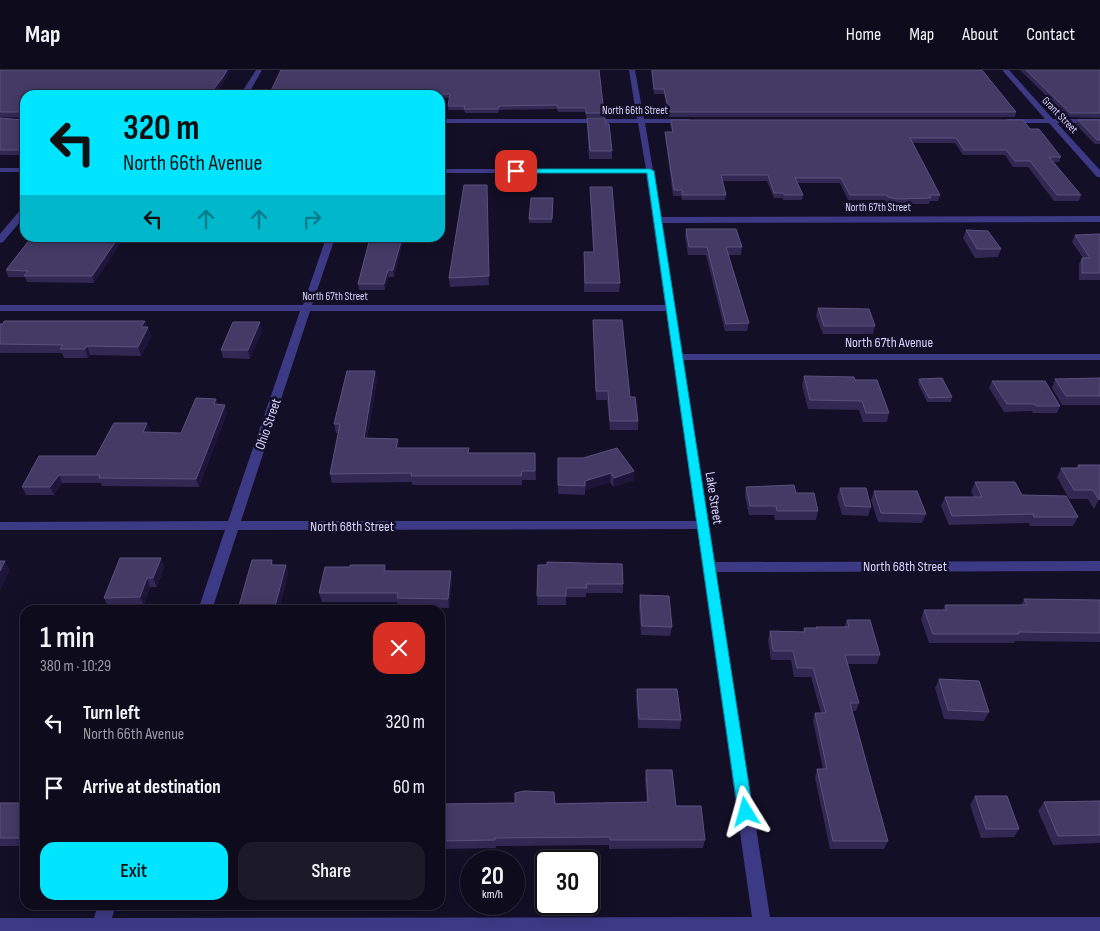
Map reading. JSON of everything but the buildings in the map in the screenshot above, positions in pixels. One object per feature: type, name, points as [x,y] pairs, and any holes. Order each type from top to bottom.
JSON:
[{"type":"street","points":[[247,90],[258,70]]},
{"type":"street","name":"Lake Street","points":[[632,70],[671,308],[763,928]]},
{"type":"street","name":"Grant Street","points":[[1004,70],[1100,175]]},
{"type":"street","name":"North 66th Street","points":[[445,121],[701,121]]},
{"type":"street","points":[[1001,121],[1100,121]]},
{"type":"street","points":[[0,170],[20,170]]},
{"type":"street","points":[[445,171],[650,171]]},
{"type":"street","points":[[0,240],[20,216]]},
{"type":"street","name":"North 67th Street","points":[[657,220],[1100,219]]},
{"type":"street","name":"Ohio Street","points":[[207,605],[329,242]]},
{"type":"street","name":"North 67th Street","points":[[0,308],[671,308]]},
{"type":"street","name":"North 67th Avenue","points":[[678,357],[1100,357]]},
{"type":"street","name":"North 68th Street","points":[[0,526],[703,525]]},
{"type":"street","name":"North 68th Street","points":[[709,567],[1100,566]]},
{"type":"street","points":[[99,929],[105,910]]},
{"type":"street","points":[[0,927],[99,929],[1100,926]]},
{"type":"route","points":[[516,171],[650,171],[746,812]]}]
